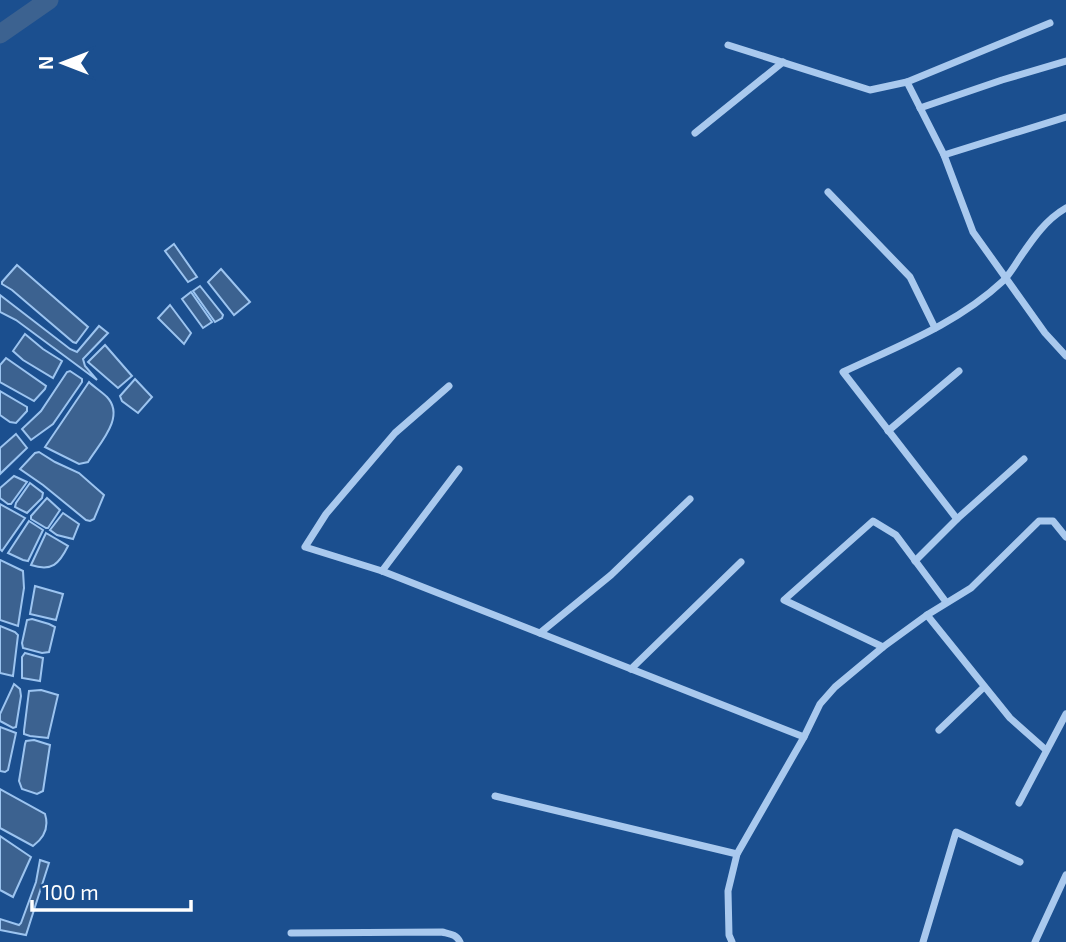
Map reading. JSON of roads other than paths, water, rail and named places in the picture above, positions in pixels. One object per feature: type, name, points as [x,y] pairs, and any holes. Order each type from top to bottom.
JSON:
[{"type":"street","points":[[728,45],[870,90],[907,82],[1050,23]]},
{"type":"street","points":[[920,108],[1066,61]]},
{"type":"street","points":[[695,133],[783,62]]},
{"type":"street","points":[[907,82],[944,155],[973,232],[1045,333],[1066,356]]},
{"type":"street","points":[[944,155],[1066,117]]},
{"type":"street","points":[[828,192],[910,276],[935,328]]},
{"type":"street","points":[[957,519],[842,372],[935,328],[974,305],[1005,279],[1035,236],[1066,208]]},
{"type":"street","points":[[888,431],[959,371]]},
{"type":"street","points":[[449,386],[396,433],[326,514],[305,547],[382,571],[804,737]]},
{"type":"street","points":[[915,561],[1024,458]]},
{"type":"street","points":[[382,571],[459,469]]},
{"type":"street","points":[[540,633],[611,575],[690,499]]},
{"type":"street","points":[[883,647],[784,600],[873,521],[896,535],[946,602]]},
{"type":"street","points":[[732,942],[729,935],[728,891],[737,854],[820,704],[835,687],[883,647],[971,587],[1039,521],[1053,521],[1066,537]]},
{"type":"street","points":[[631,669],[741,562]]},
{"type":"street","points":[[927,615],[1010,718],[1046,750]]},
{"type":"street","points":[[939,730],[984,687]]},
{"type":"street","points":[[1019,803],[1066,713]]},
{"type":"street","points":[[495,796],[737,854]]},
{"type":"street","points":[[923,942],[956,832],[1020,862]]},
{"type":"street","points":[[1035,942],[1066,875]]},
{"type":"street","points":[[291,933],[442,933],[453,934],[460,942]]},
{"type":"water","points":[[174,244],[197,277],[188,282],[165,251]]},
{"type":"water","points":[[17,265],[88,327],[76,343],[2,284]]},
{"type":"water","points":[[221,269],[250,302],[234,315],[208,282]]},
{"type":"water","points":[[200,286],[223,315],[215,322],[193,291]]},
{"type":"water","points":[[191,292],[212,322],[203,328],[182,299]]},
{"type":"water","points":[[0,295],[77,352],[99,326],[108,333],[83,359],[85,366],[97,380],[16,320],[0,312]]},
{"type":"water","points":[[170,305],[191,333],[184,344],[158,318]]},
{"type":"water","points":[[25,334],[62,361],[53,378],[13,351]]},
{"type":"water","points":[[105,345],[132,376],[118,388],[88,362]]},
{"type":"water","points":[[6,358],[46,386],[34,401],[0,382],[0,365]]},
{"type":"water","points":[[70,371],[82,379],[82,382],[53,424],[31,440],[22,429],[41,411]]},
{"type":"water","points":[[135,379],[152,397],[138,413],[122,401],[120,396]]},
{"type":"water","points":[[89,382],[107,397],[114,413],[109,430],[88,462],[79,464],[45,447]]},
{"type":"water","points":[[0,391],[27,407],[27,411],[16,423],[0,415]]},
{"type":"water","points":[[16,434],[27,448],[0,474],[0,448]]},
{"type":"water","points":[[39,452],[79,473],[104,495],[94,519],[86,520],[20,469]]},
{"type":"water","points":[[14,476],[27,482],[11,504],[8,504],[0,498],[0,488]]},
{"type":"water","points":[[30,483],[43,493],[42,498],[27,513],[15,507]]},
{"type":"water","points":[[47,498],[60,510],[46,528],[31,519],[31,516]]},
{"type":"water","points":[[0,504],[25,518],[2,551],[0,549]]},
{"type":"water","points":[[63,513],[79,524],[73,539],[57,535],[50,530]]},
{"type":"water","points":[[29,521],[43,530],[28,561],[8,553]]},
{"type":"water","points":[[46,533],[68,546],[54,565],[44,568],[31,565]]},
{"type":"water","points":[[0,560],[23,571],[24,588],[18,626],[0,620]]},
{"type":"water","points":[[35,586],[63,594],[56,620],[30,614]]},
{"type":"water","points":[[32,619],[55,627],[49,652],[23,648],[27,620]]},
{"type":"water","points":[[0,626],[18,635],[13,676],[0,673]]},
{"type":"water","points":[[25,653],[43,658],[40,681],[22,678],[22,657]]},
{"type":"water","points":[[14,684],[20,689],[21,696],[16,727],[13,728],[0,721],[0,714]]},
{"type":"water","points":[[41,690],[58,695],[48,738],[24,734],[29,691]]},
{"type":"water","points":[[0,727],[16,733],[8,770],[5,772],[0,771]]},
{"type":"water","points":[[34,740],[50,745],[43,791],[37,794],[22,789],[19,781],[26,741]]},
{"type":"water","points":[[0,789],[45,814],[45,832],[33,846],[0,828]]},
{"type":"water","points":[[0,836],[31,857],[13,897],[0,890]]},
{"type":"water","points":[[40,860],[49,863],[26,935],[0,930],[0,919],[19,925],[21,923],[36,882]]},
{"type":"waterway","points":[[0,34],[49,0]]}]
